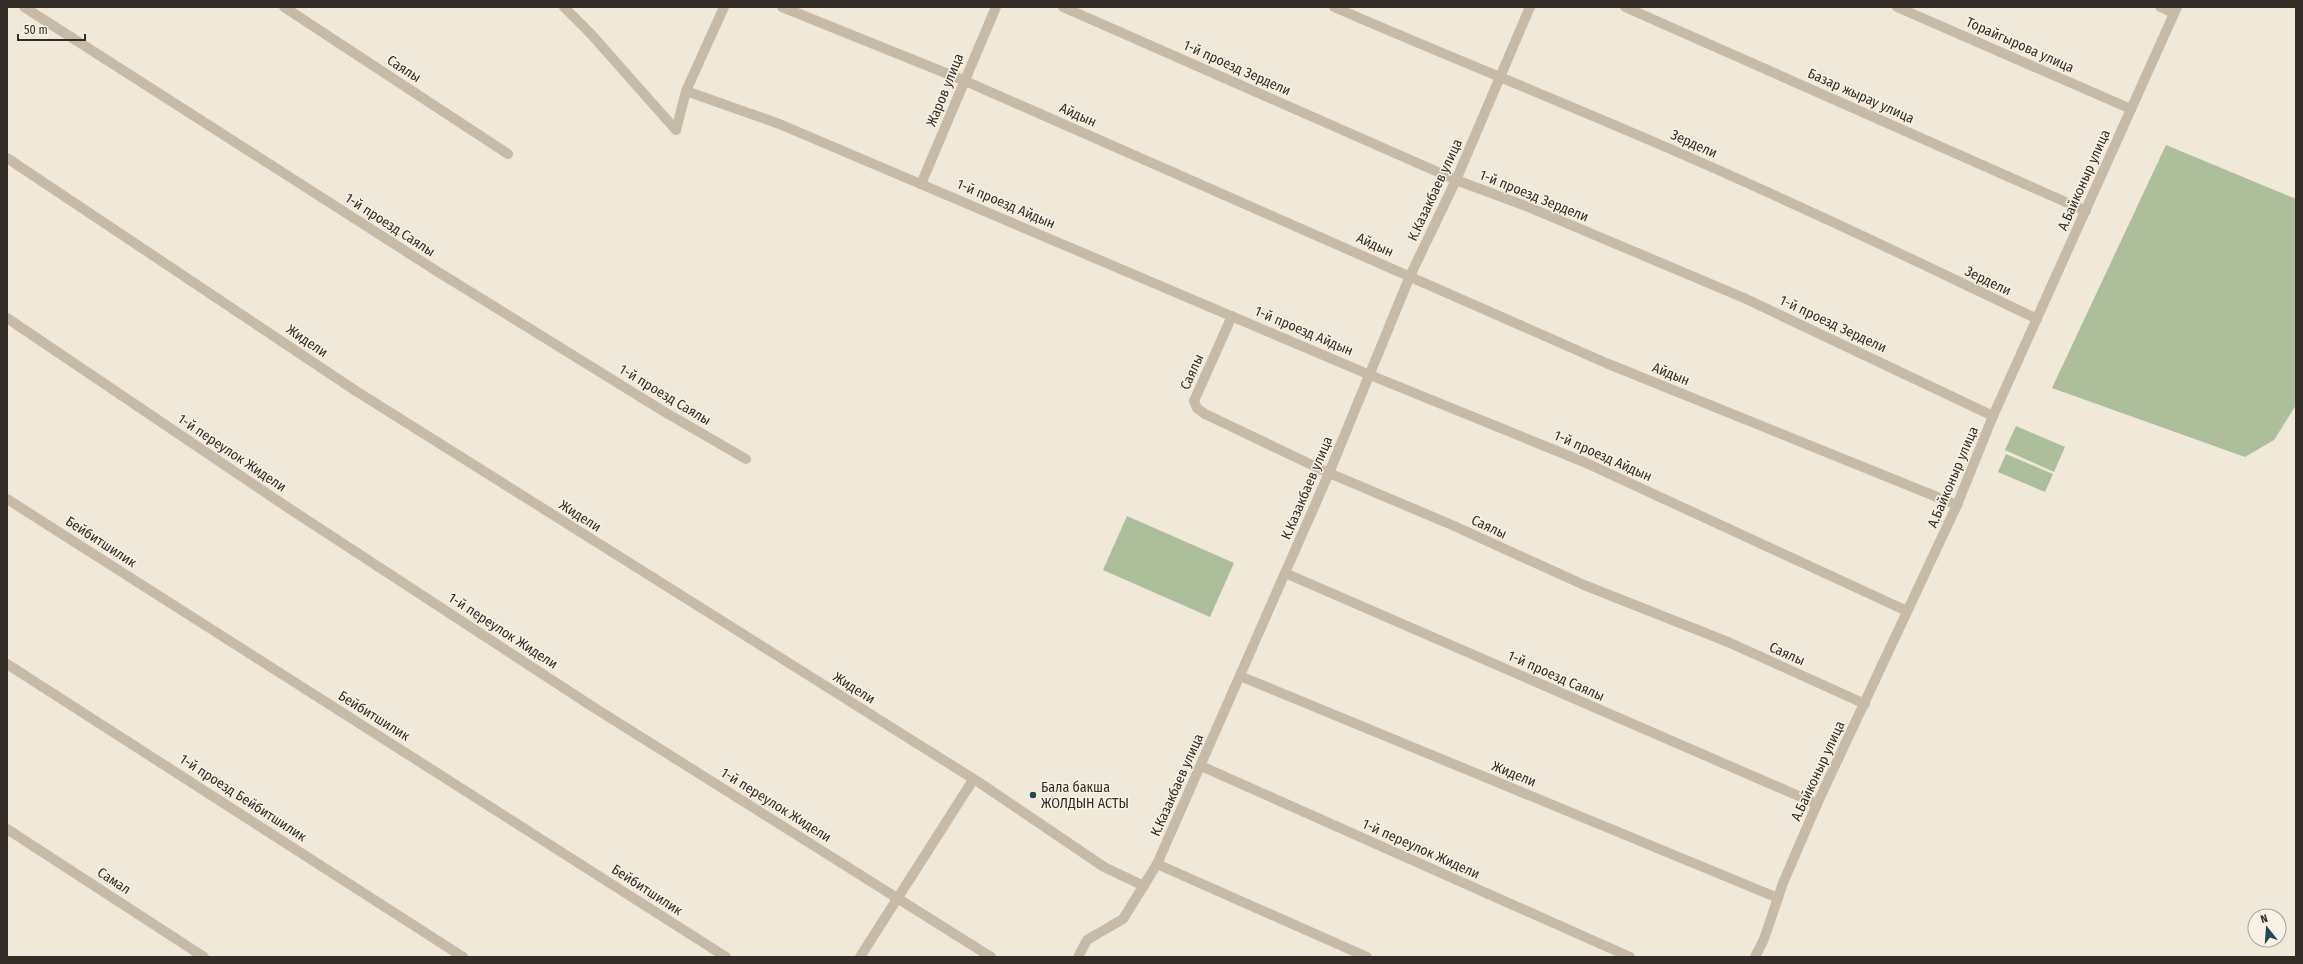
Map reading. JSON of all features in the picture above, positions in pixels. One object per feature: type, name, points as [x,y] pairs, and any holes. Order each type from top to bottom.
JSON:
[{"type":"street","name":"1-й проезд Саялы","points":[[24,7],[435,270],[650,403],[746,459]]},
{"type":"street","name":"Саялы","points":[[284,7],[508,154]]},
{"type":"street","points":[[564,7],[590,33],[676,130],[686,91],[724,7]]},
{"type":"street","name":"Айдын","points":[[782,7],[963,80],[1606,363],[1957,505]]},
{"type":"street","name":"Жаров улица","points":[[921,184],[953,109],[963,80],[996,7]]},
{"type":"street","name":"1-й проезд Зердели","points":[[1063,7],[1456,180],[1526,206],[1744,298],[1993,416]]},
{"type":"street","name":"Зердели","points":[[1334,7],[1640,136],[1813,212],[2037,320]]},
{"type":"street","name":"К.Казакбаев улица","points":[[1078,957],[1087,940],[1123,919],[1157,864],[1329,473],[1410,276],[1456,180],[1530,7]]},
{"type":"street","name":"Базар жырау улица","points":[[1625,7],[2086,211]]},
{"type":"street","name":"Торайгырова улица","points":[[1897,7],[2131,109]]},
{"type":"street","points":[[2160,7],[2175,10]]},
{"type":"street","name":"А.Байконыр улица","points":[[1755,957],[1817,804],[1957,505],[1993,416],[2175,10]]},
{"type":"street","name":"1-й проезд Айдын","points":[[686,91],[777,123],[1370,375],[1584,462],[1907,611]]},
{"type":"street","name":"Жидели","points":[[7,158],[356,390],[973,780],[1104,867],[1144,886]]},
{"type":"street","name":"Саялы","points":[[1232,316],[1194,401],[1197,408],[1329,473],[1452,525],[1584,585],[1728,642],[1865,704]]},
{"type":"street","name":"1-й переулок Жидели","points":[[7,318],[284,505],[590,705],[898,897],[991,957]]},
{"type":"street","name":"Бейбитшилик","points":[[7,499],[726,957]]},
{"type":"street","name":"1-й проезд Саялы","points":[[1285,573],[1817,804]]},
{"type":"street","name":"1-й проезд Бейбитшилик","points":[[7,664],[463,957]]},
{"type":"street","name":"Жидели","points":[[1240,676],[1778,898]]},
{"type":"street","name":"1-й переулок Жидели","points":[[1201,766],[1630,957]]},
{"type":"street","points":[[860,957],[973,780]]},
{"type":"street","name":"Самал","points":[[7,829],[204,957]]},
{"type":"street","points":[[1157,864],[1367,957]]},
{"type":"green space","points":[[2166,145],[2296,199],[2296,405],[2274,440],[2245,457],[2052,388]]},
{"type":"green space","points":[[2016,426],[2065,447],[2054,472],[2005,450]]},
{"type":"green space","points":[[2006,454],[2053,474],[2045,492],[1998,472]]},
{"type":"green space","points":[[1127,516],[1234,563],[1210,617],[1103,570]]},
{"type":"place","name":"Бала бакша ЖОЛДЫН АСТЫ","points":[[1033,795]]}]
